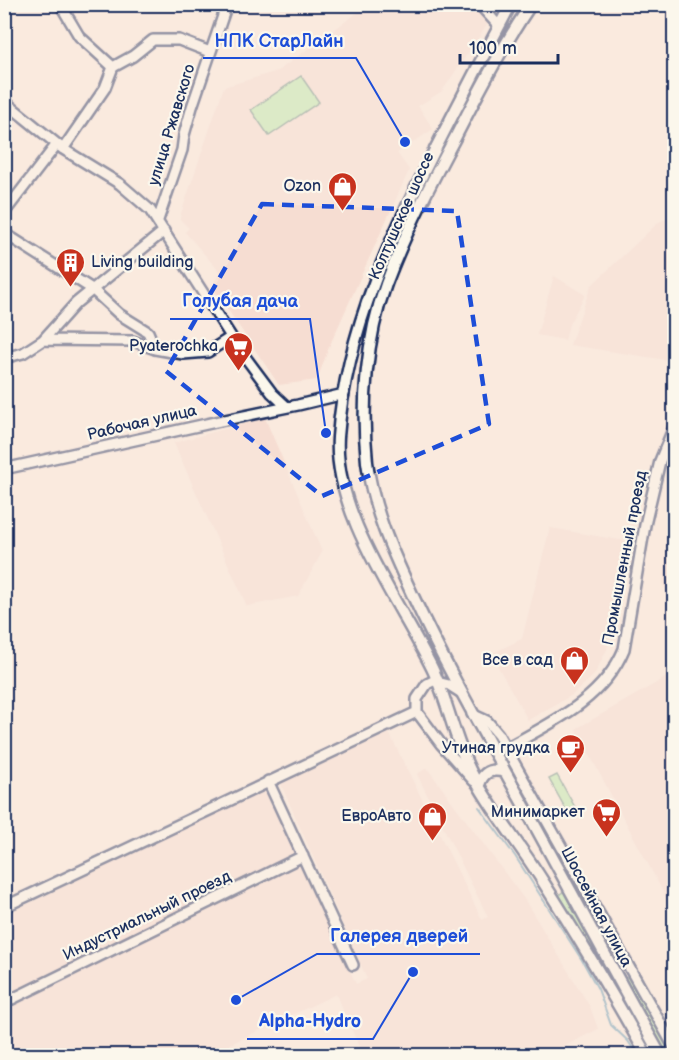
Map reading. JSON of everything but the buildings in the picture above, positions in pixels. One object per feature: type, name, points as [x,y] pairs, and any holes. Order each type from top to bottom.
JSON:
[{"type":"main road","name":"Колтушское шоссе","points":[[479,785],[465,758],[438,681],[360,532],[346,496],[340,470],[338,437],[355,339],[384,255],[421,176],[511,4]]},
{"type":"main road","name":"Колтушское шоссе","points":[[505,772],[432,638],[398,565],[378,514],[371,485],[367,451],[366,403],[369,361],[378,312],[405,236],[481,85],[531,4]]},
{"type":"main road","points":[[479,785],[482,777],[488,771],[497,769],[505,772]]},
{"type":"main road","name":"Шоссейная улица","points":[[505,772],[661,1056]]},
{"type":"main road","name":"Шоссейная улица","points":[[479,785],[546,887],[647,1056]]},
{"type":"street","points":[[60,4],[79,36],[113,67]]},
{"type":"street","name":"улица Ржавского","points":[[158,220],[182,150],[186,126],[227,4]]},
{"type":"street","points":[[478,4],[499,26]]},
{"type":"street","points":[[4,213],[105,88],[113,67],[133,56],[153,40],[179,40],[210,52]]},
{"type":"street","points":[[4,102],[60,146],[120,184],[143,203],[158,220],[231,337],[272,393],[287,407]]},
{"type":"street","points":[[4,358],[23,353],[44,340],[76,303],[165,231]]},
{"type":"street","points":[[4,233],[92,290],[119,314],[148,332],[155,349]]},
{"type":"street","points":[[44,340],[133,341],[155,349],[183,354],[208,352],[231,337]]},
{"type":"street","name":"Рабочая улица","points":[[4,469],[344,394]]},
{"type":"street","name":"Промышленный проезд","points":[[506,748],[582,703],[607,679],[619,660],[624,649],[645,525],[660,461],[675,427]]},
{"type":"street","points":[[460,692],[438,681],[427,684],[417,699],[417,712],[448,752],[479,785]]},
{"type":"street","points":[[4,908],[417,712]]},
{"type":"street","points":[[472,714],[493,726],[675,1047]]},
{"type":"street","points":[[268,781],[353,965]]},
{"type":"street","name":"Индустриальный проезд","points":[[4,1003],[303,856]]},
{"type":"highlighted area","points":[[262,204],[457,211],[489,424],[322,496],[166,371]]},
{"type":"shaded area","points":[[368,5],[473,5],[489,22],[442,91],[418,106],[433,129],[397,153],[409,170],[329,347],[317,380],[279,385],[215,291],[215,280],[221,273],[185,232],[189,228],[180,219],[181,214],[224,87],[278,71]]},
{"type":"shaded area","points":[[674,216],[674,361],[570,345],[591,286],[659,222]]},
{"type":"shaded area","points":[[554,276],[585,295],[569,324],[565,340],[537,335]]},
{"type":"shaded area","points":[[265,418],[322,552],[298,596],[247,606],[174,443]]},
{"type":"shaded area","points":[[674,499],[674,605],[663,585],[671,501]]},
{"type":"shaded area","name":"Все в сад","points":[[550,528],[625,541],[607,649],[594,675],[572,695],[528,720],[491,654],[522,639]]},
{"type":"shaded area","points":[[674,673],[674,920],[668,901],[576,729]]},
{"type":"shaded area","points":[[389,733],[482,920],[488,917],[417,774],[427,768],[524,899],[590,1007],[598,1029],[547,1055],[363,1055],[336,994],[207,1055],[5,1056],[5,915],[264,789],[356,984],[367,979],[281,784]]},
{"type":"green space","points":[[301,76],[319,102],[269,136],[251,110]]},
{"type":"green space","points":[[490,728],[605,932],[602,934],[591,919]]},
{"type":"green space","points":[[557,775],[576,809],[568,813],[549,779]]},
{"type":"green space","points":[[564,891],[612,978],[609,979],[559,895]]},
{"type":"green space","points":[[630,976],[674,1055],[666,1055],[623,979]]},
{"type":"waterway","points":[[479,807],[515,856],[582,960],[598,989],[611,1025],[628,1041],[638,1056]]},
{"type":"place","name":"НПК СтарЛайн","points":[[405,142]]},
{"type":"place","name":"Ozon","points":[[342,212]]},
{"type":"place","name":"Living building","points":[[70,288]]},
{"type":"place","name":"Pyaterochka","points":[[239,372]]},
{"type":"place","name":"Голубая дача","points":[[326,433]]},
{"type":"place","name":"Все в сад","points":[[574,686]]},
{"type":"place","name":"Утиная грудка","points":[[571,774]]},
{"type":"place","name":"Минимаркет","points":[[606,838]]},
{"type":"place","name":"ЕвроАвто","points":[[432,842]]},
{"type":"place","name":"Alpha-Hydro","points":[[413,972]]},
{"type":"place","name":"Галерея дверей","points":[[236,1000]]}]
